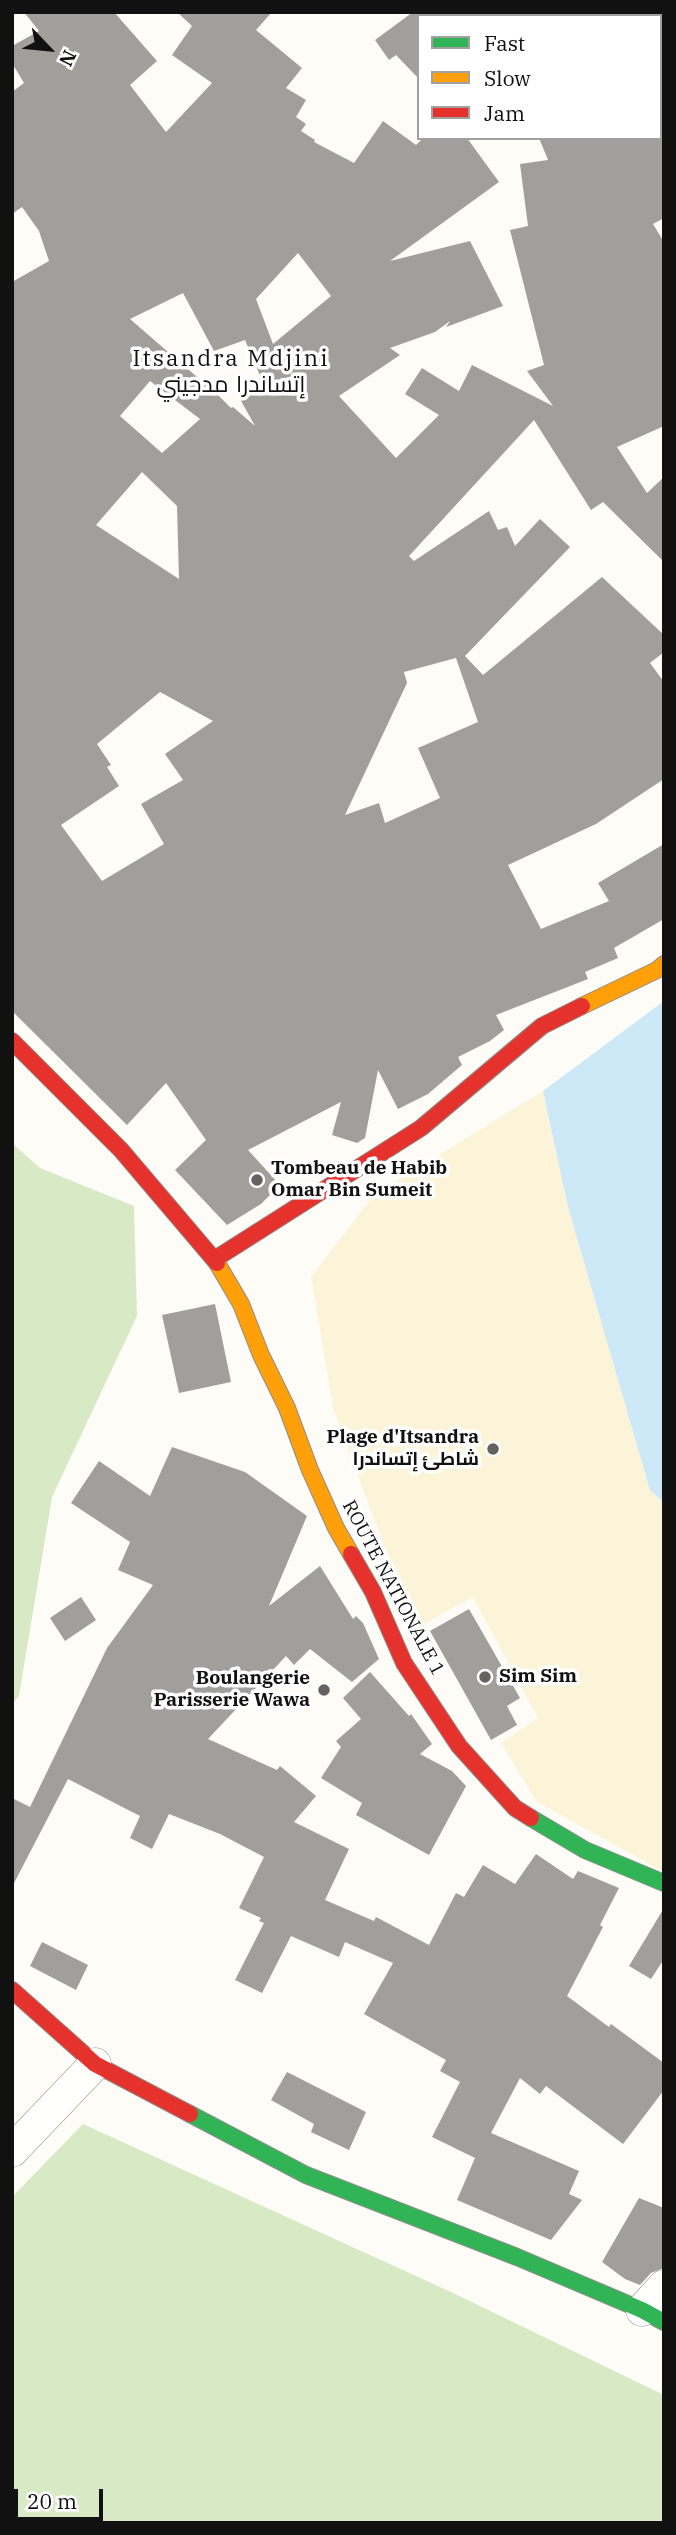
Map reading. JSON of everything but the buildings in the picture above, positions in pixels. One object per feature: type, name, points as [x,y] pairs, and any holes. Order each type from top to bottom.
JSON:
[{"type":"street","points":[[215,1259],[421,1128],[542,1026],[657,970],[664,964]]},
{"type":"street","name":"ROUTE NATIONALE 1","points":[[12,1041],[121,1150],[215,1259],[241,1304],[336,1528],[373,1592],[404,1663],[458,1746],[515,1808],[585,1850],[664,1883]]},
{"type":"street","points":[[12,1990],[95,2063],[306,2175],[517,2257],[653,2316],[664,2286]]},
{"type":"street","points":[[12,2151],[95,2063]]},
{"type":"green space","points":[[12,1143],[40,1168],[134,1206],[137,1316],[52,1497],[19,1696],[12,1704]]},
{"type":"green space","points":[[83,2124],[451,2292],[664,2395],[664,2523],[12,2523],[12,2197]]},
{"type":"sand","name":"Plage d'Itsandra شاطئ إتساندرا","points":[[543,1091],[568,1207],[650,1489],[664,1503],[664,1872],[537,1802],[501,1743],[538,1718],[473,1597],[424,1624],[384,1546],[333,1408],[311,1277],[374,1195]]},
{"type":"water","points":[[664,1001],[664,1503],[650,1490],[568,1207],[543,1091]]},
{"type":"traffic: fast","points":[[531,1818],[585,1850],[664,1883]]},
{"type":"traffic: fast","points":[[190,2114],[306,2175],[517,2257],[664,2322]]},
{"type":"traffic: slow","points":[[582,1006],[657,970],[664,964]]},
{"type":"traffic: slow","points":[[217,1263],[241,1304],[261,1355],[287,1408],[310,1470],[351,1554]]},
{"type":"traffic: jam","points":[[215,1259],[421,1128],[542,1026],[582,1006]]},
{"type":"traffic: jam","points":[[12,1041],[121,1150],[217,1263]]},
{"type":"traffic: jam","points":[[351,1554],[373,1592],[404,1663],[459,1746],[515,1808],[531,1818]]},
{"type":"traffic: jam","points":[[12,1990],[95,2064],[190,2114]]},
{"type":"place","name":"Tombeau de Habib Omar Bin Sumeit","points":[[257,1180]]},
{"type":"place","name":"Plage d'Itsandra شاطئ إتساندرا","points":[[493,1449]]},
{"type":"place","name":"Sim Sim","points":[[485,1677]]},
{"type":"place","name":"Boulangerie Parisserie Wawa","points":[[324,1690]]},
{"type":"district","name":"Itsandra Mdjini إتساندرا مدجيني","points":[[231,372]]}]
